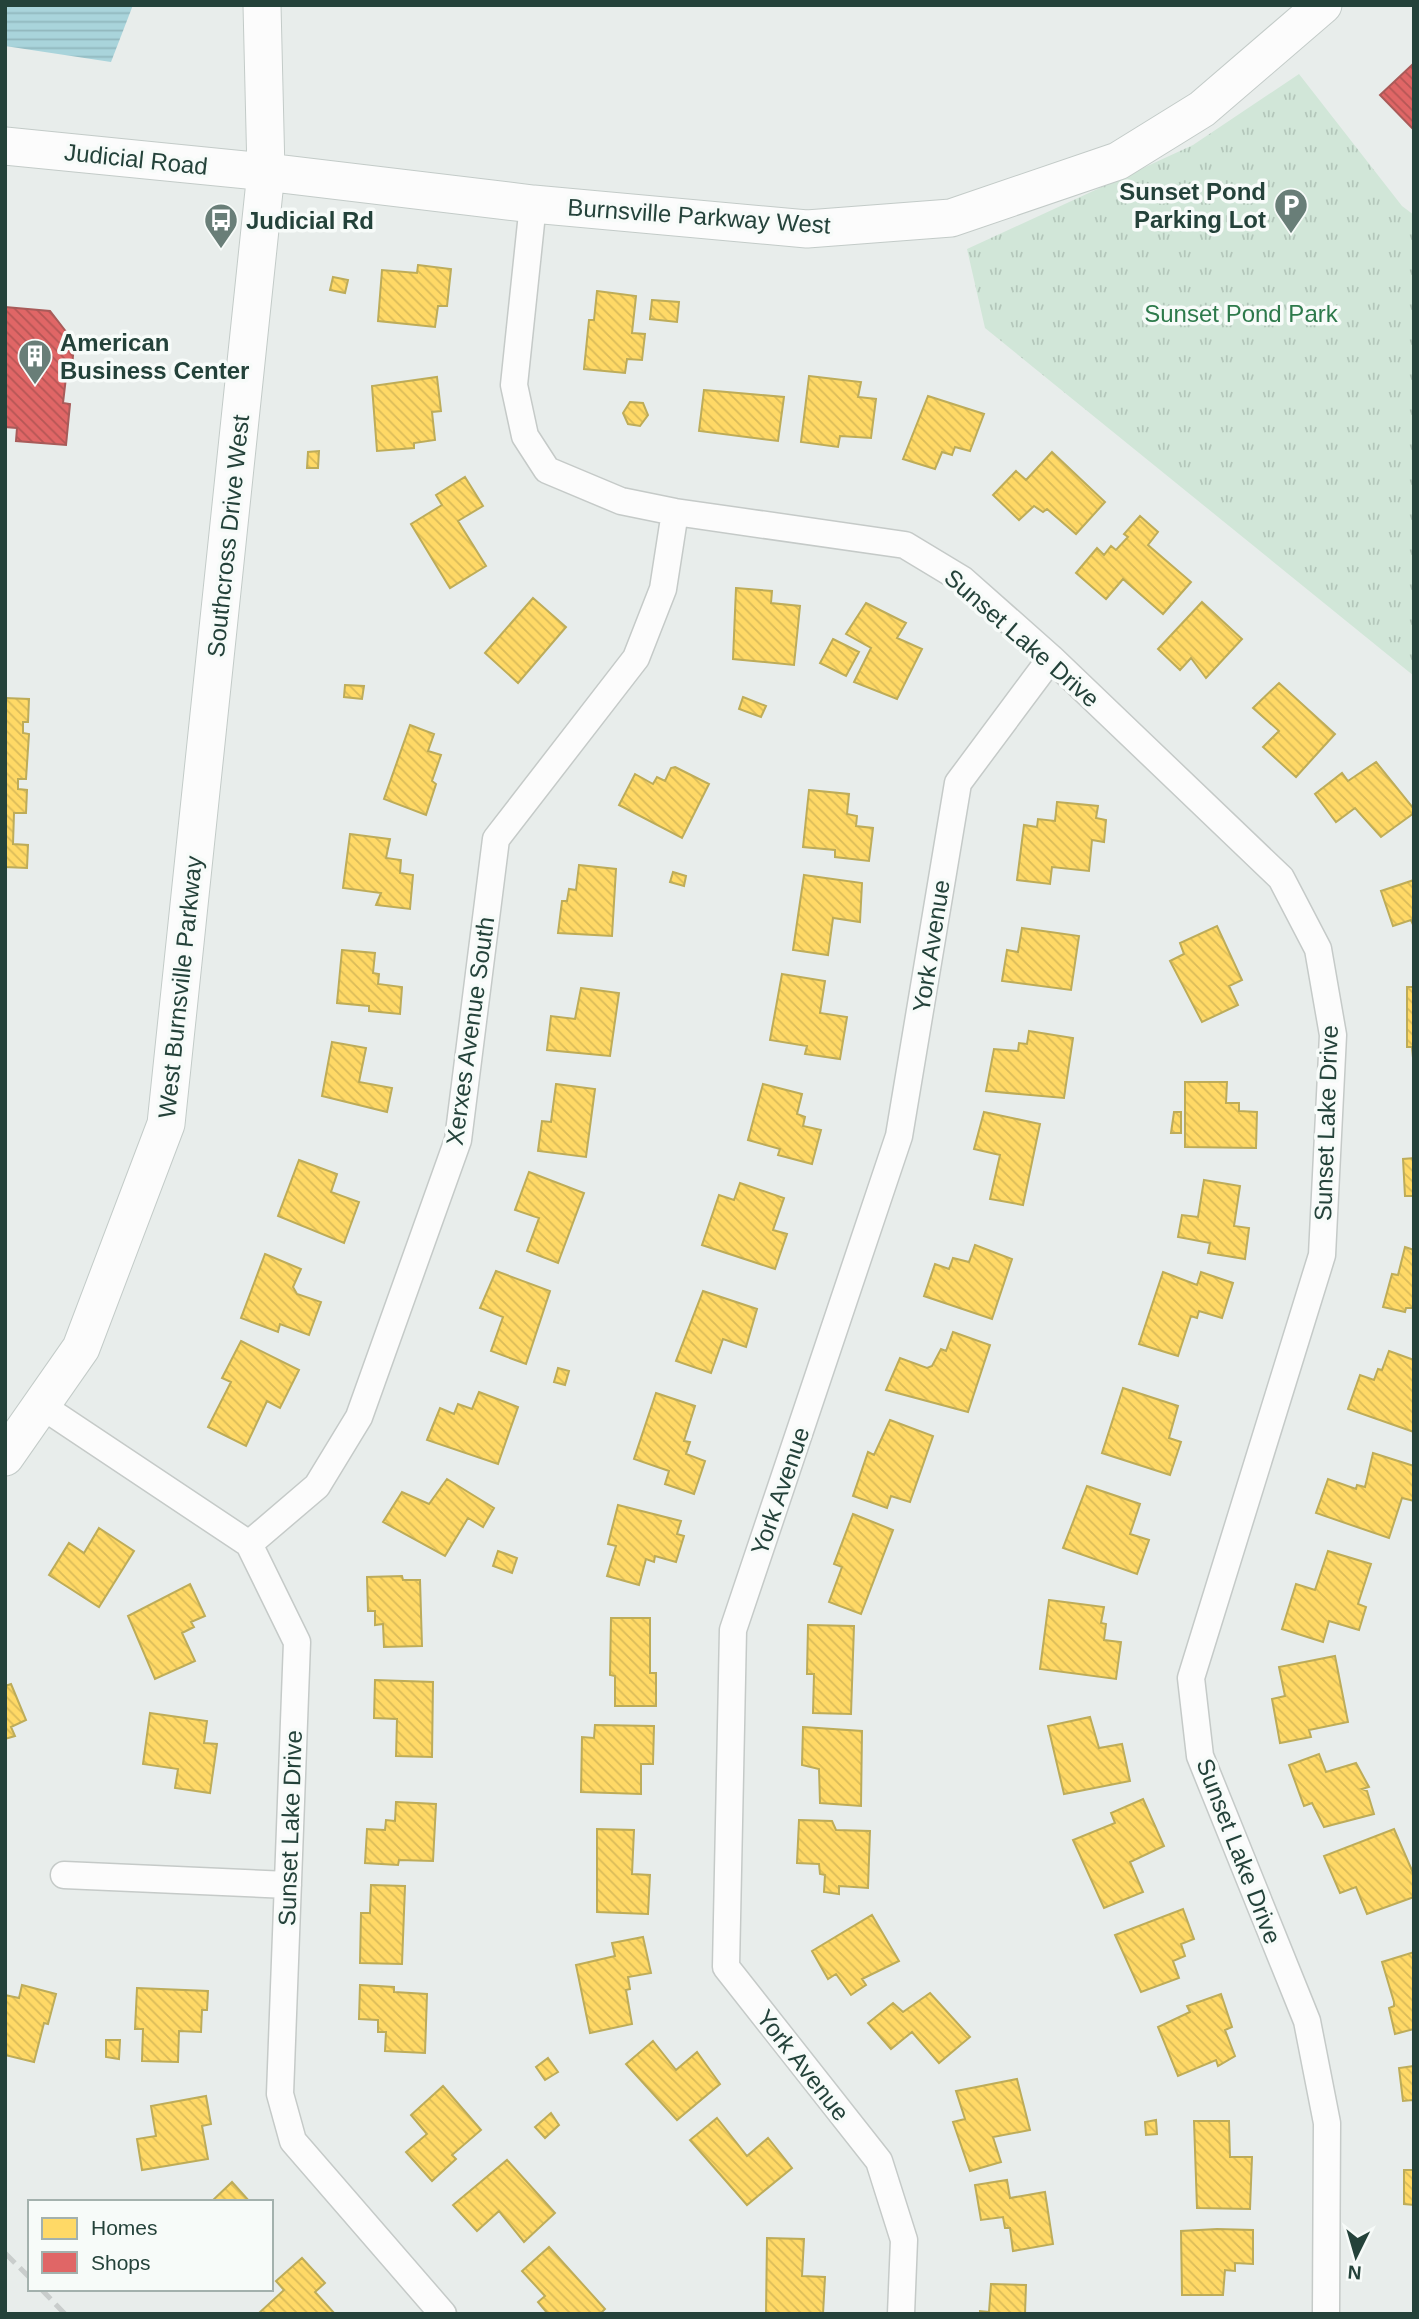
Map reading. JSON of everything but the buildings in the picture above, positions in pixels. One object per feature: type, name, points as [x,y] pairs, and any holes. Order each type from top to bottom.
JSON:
[{"type":"street","name":"Southcross Drive West","points":[[208,731],[266,172],[262,5]]},
{"type":"street","name":"Burnsville Parkway West","points":[[266,172],[533,204],[807,229],[951,218],[1118,161],[1202,109],[1323,5]]},
{"type":"street","name":"Judicial Road","points":[[5,146],[266,172]]},
{"type":"street","name":"Sunset Lake Drive","points":[[533,204],[514,385],[524,436],[547,470],[621,501],[675,512],[905,545],[963,580],[1051,658],[1281,878],[1318,949],[1333,1035],[1322,1255],[1191,1678],[1200,1756],[1307,2021],[1327,2123],[1326,2314]]},
{"type":"street","name":"Xerxes Avenue South","points":[[249,1544],[317,1486],[359,1417],[458,1140],[496,839],[636,658],[663,589],[675,512]]},
{"type":"street","name":"York Avenue","points":[[901,2314],[904,2240],[879,2161],[726,1967],[733,1630],[899,1136],[958,783],[1051,658]]},
{"type":"street","name":"West Burnsville Parkway","points":[[5,1457],[81,1348],[166,1124],[208,731]]},
{"type":"street","points":[[42,1406],[249,1544]]},
{"type":"street","name":"Sunset Lake Drive","points":[[249,1544],[297,1642],[280,2094],[293,2141],[443,2314]]},
{"type":"street","points":[[64,1875],[288,1885]]},
{"type":"green space","name":"Sunset Pond Park","points":[[1299,74],[1402,206],[1414,215],[1414,676],[985,328],[967,249],[1193,145]]},
{"type":"water","points":[[5,5],[133,5],[111,62],[5,46]]},
{"type":"railway","points":[[5,2253],[28,2276]]},
{"type":"railway","points":[[43,2291],[65,2314]]},
{"type":"place","name":"Sunset Pond Parking Lot","points":[[1291,235]]},
{"type":"place","name":"Judicial Rd","points":[[221,250]]},
{"type":"place","name":"American Business Center","points":[[35,386]]}]
